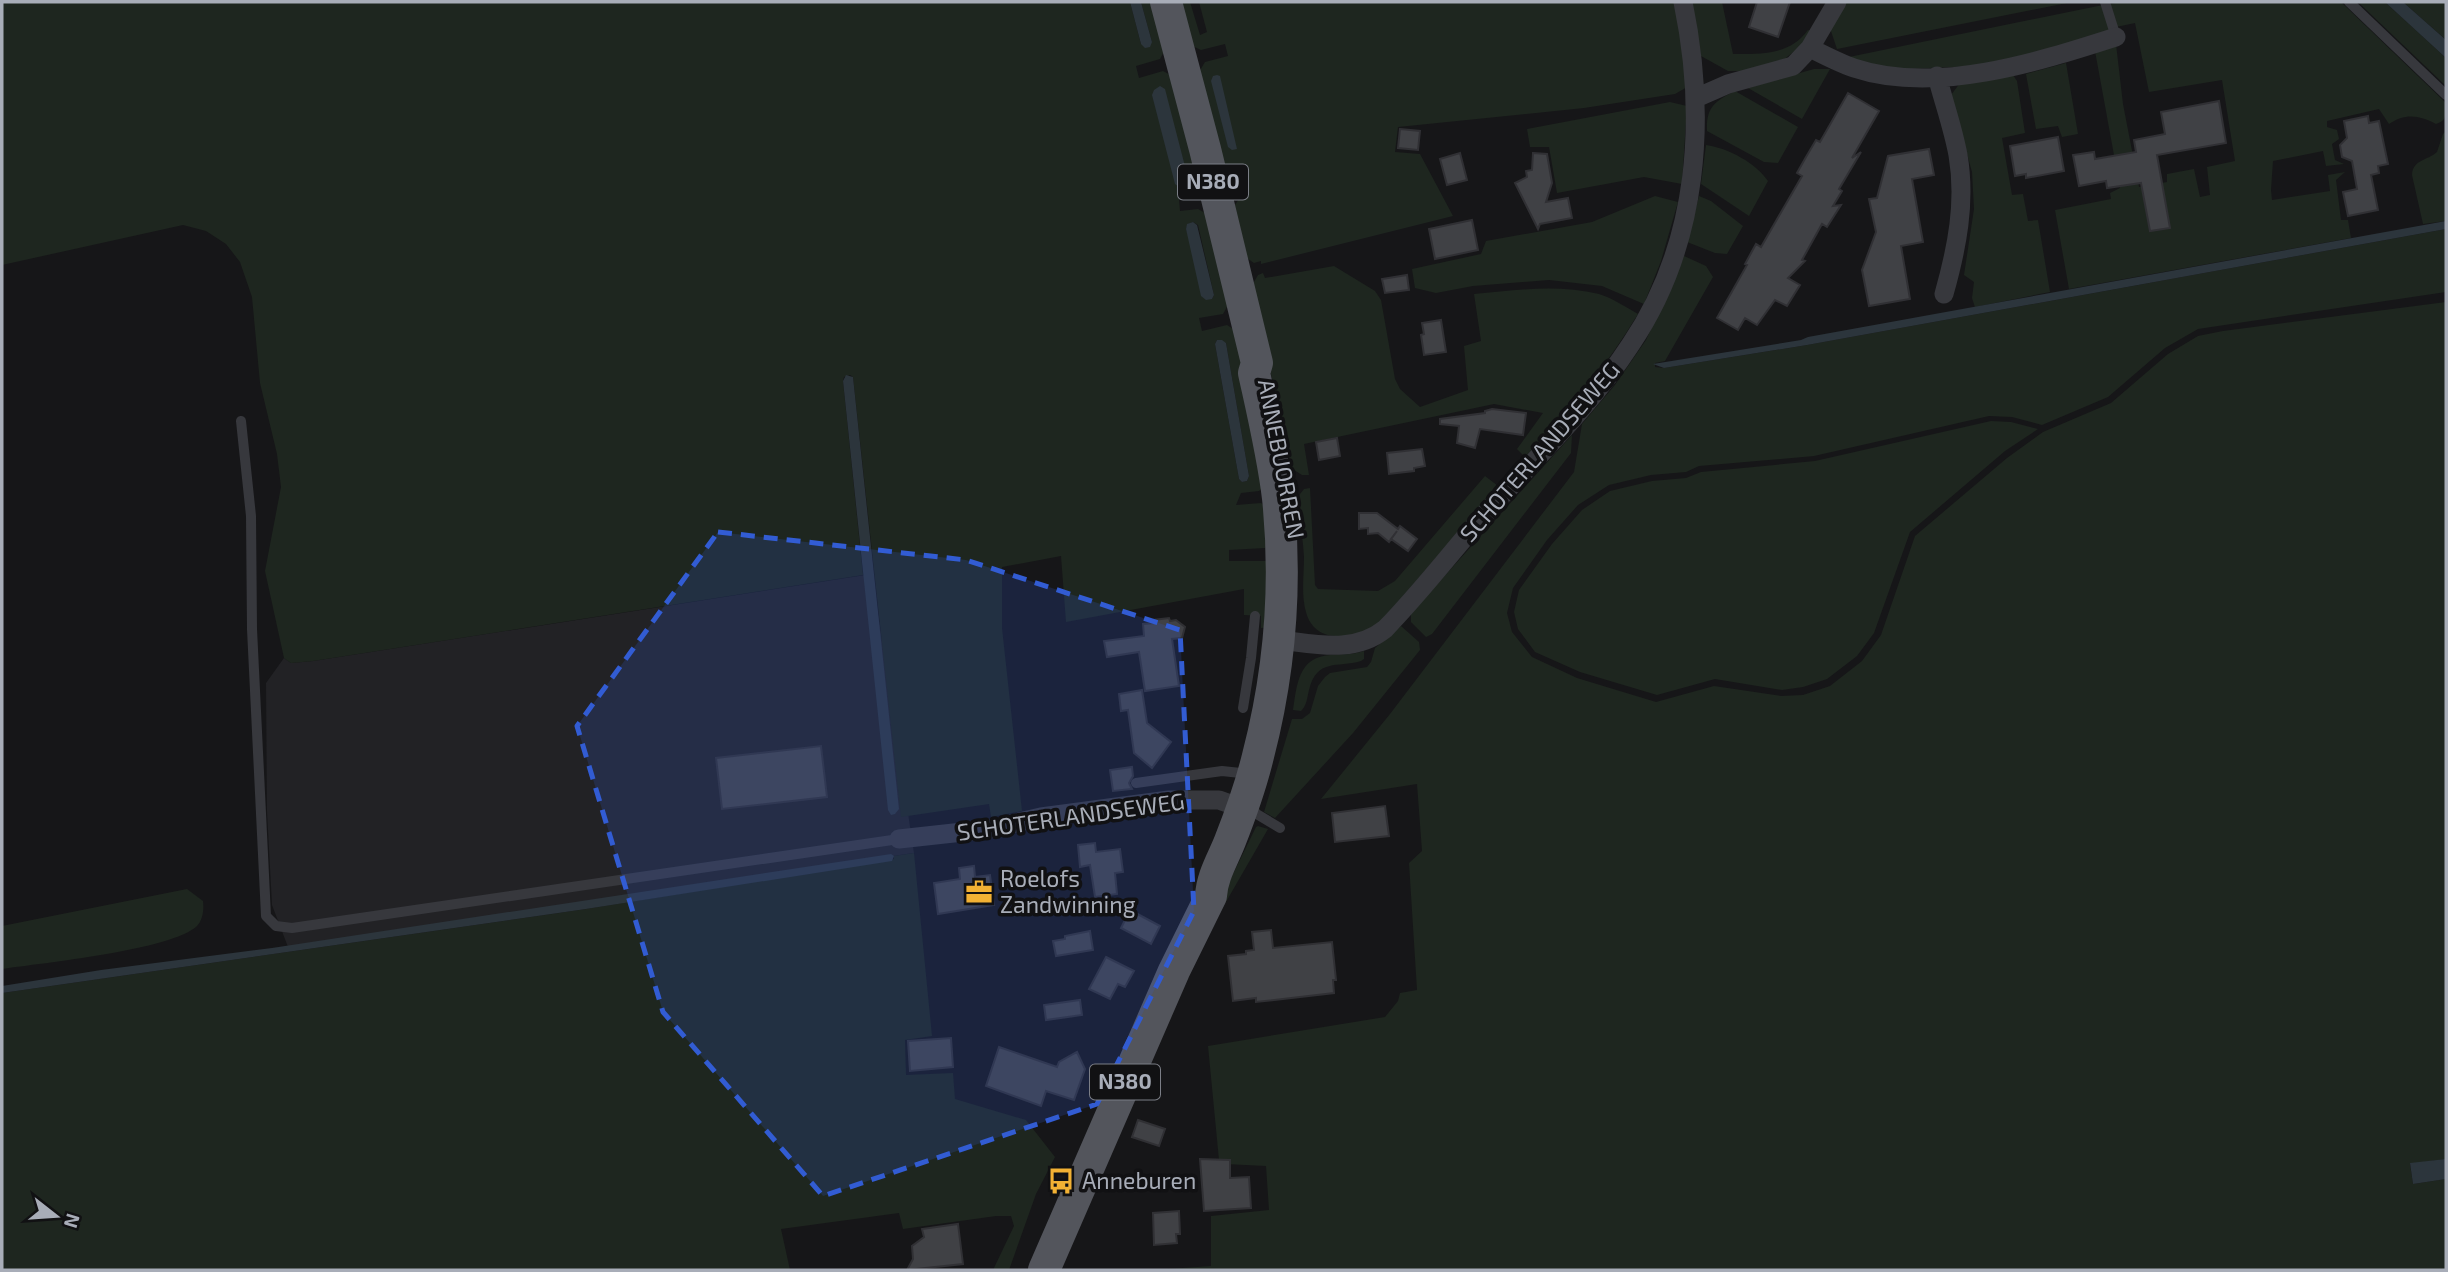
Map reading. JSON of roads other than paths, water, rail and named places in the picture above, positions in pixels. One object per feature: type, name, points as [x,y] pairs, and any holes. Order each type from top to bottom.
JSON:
[{"type":"main road","name":"ANNEBUORREN","points":[[1166,2],[1257,363],[1254,373],[1278,498],[1282,587],[1272,637]]},
{"type":"main road","name":"N380","points":[[1259,816],[1257,776],[1260,686],[1272,637]]},
{"type":"main road","name":"N380","points":[[1044,1270],[1168,983],[1211,896],[1211,884],[1259,816],[1284,723],[1272,637]]},
{"type":"street","name":"SCHOTERLANDSEWEG","points":[[1272,637],[1331,646],[1354,645],[1385,629],[1570,423],[1632,343],[1648,315],[1674,255],[1693,176],[1696,98],[1692,48],[1683,2]]},
{"type":"street","points":[[1696,98],[1728,84],[1793,65],[1810,48],[1837,2]]},
{"type":"street","points":[[1810,48],[1868,72],[1937,76],[2016,67],[2116,37]]},
{"type":"street","points":[[1937,76],[1958,157],[1961,193],[1959,235],[1944,294]]},
{"type":"street","name":"SCHOTERLANDSEWEG","points":[[899,839],[990,829],[1041,817],[1169,800],[1214,799],[1259,816]]},
{"type":"lane","points":[[2105,2],[2116,37]]},
{"type":"lane","points":[[2348,2],[2446,95]]},
{"type":"lane","points":[[241,421],[251,516],[252,629],[266,916],[276,926],[292,929],[899,839]]},
{"type":"lane","points":[[1255,616],[1272,637]]},
{"type":"lane","points":[[1243,708],[1260,686]]},
{"type":"lane","points":[[1136,783],[1222,771],[1257,776]]},
{"type":"place","name":"Roelofs Zandwinning","points":[[979,892]]},
{"type":"place","name":"Anneburen","points":[[1061,1181]]}]
